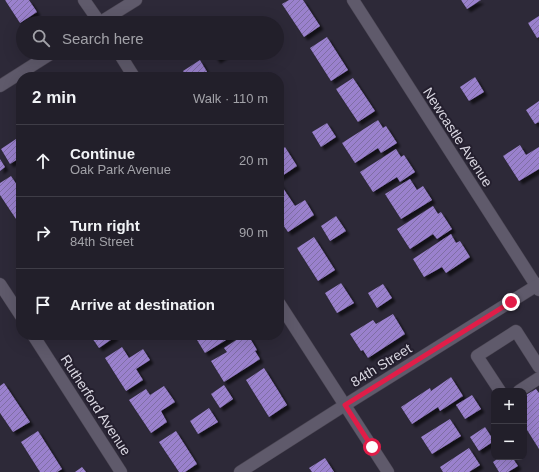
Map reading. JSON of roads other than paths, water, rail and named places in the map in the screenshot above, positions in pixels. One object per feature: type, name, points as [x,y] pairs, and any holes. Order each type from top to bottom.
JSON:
[{"type":"street","points":[[84,0],[94,16]]},
{"type":"street","points":[[110,16],[136,0]]},
{"type":"street","name":"Newcastle Avenue","points":[[353,0],[538,286]]},
{"type":"street","points":[[22,72],[41,60]]},
{"type":"street","points":[[123,60],[131,72]]},
{"type":"street","points":[[0,86],[16,76]]},
{"type":"street","points":[[0,284],[16,308]]},
{"type":"street","name":"84th Street","points":[[240,472],[345,405],[538,286]]},
{"type":"street","points":[[284,311],[388,472]]},
{"type":"street","points":[[498,388],[477,356],[516,331],[539,367]]},
{"type":"street","name":"Rutherford Avenue","points":[[36,340],[121,472]]},
{"type":"street","points":[[524,388],[539,378]]}]
